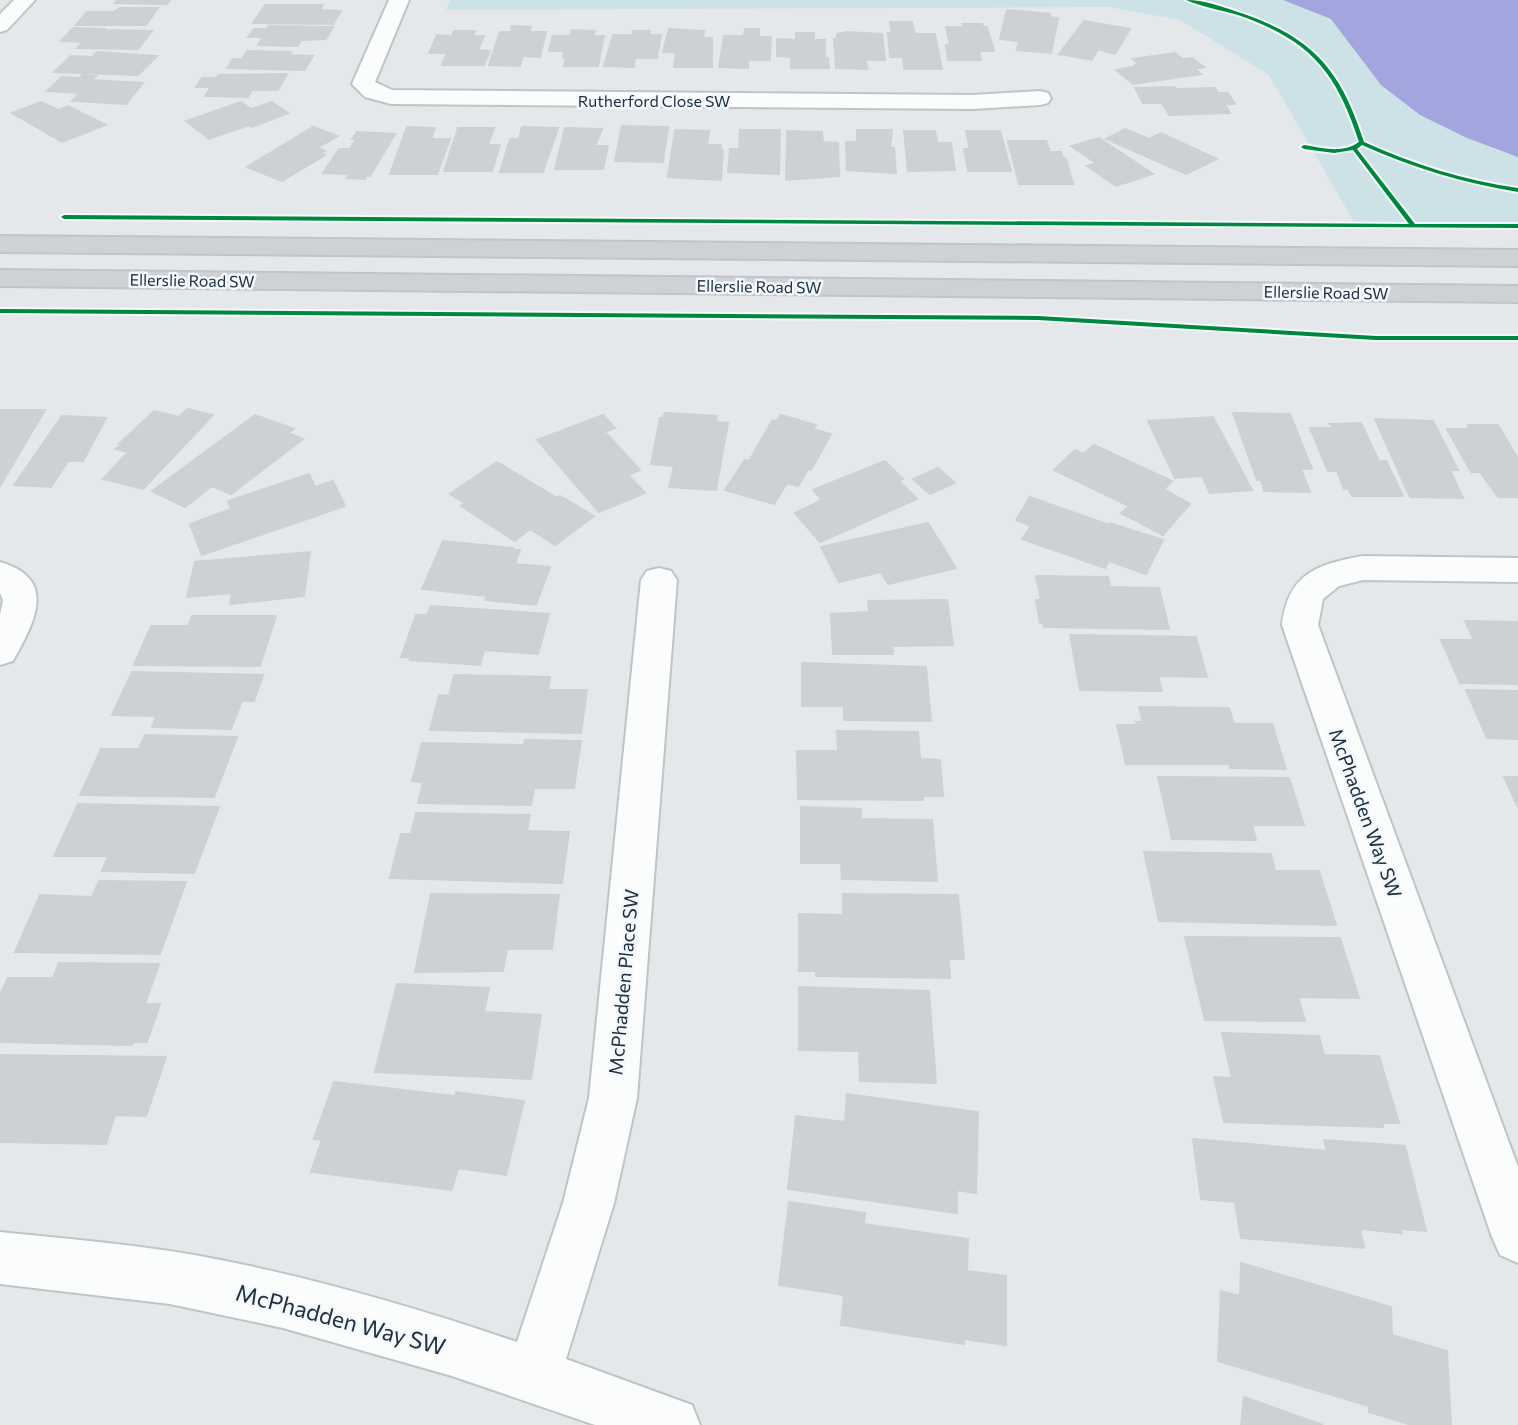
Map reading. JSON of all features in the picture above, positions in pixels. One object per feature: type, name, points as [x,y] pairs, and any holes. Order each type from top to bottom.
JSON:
[{"type":"main road","name":"Ellerslie Road SW","points":[[0,244],[1518,258]]},
{"type":"main road","name":"Ellerslie Road SW","points":[[0,278],[1518,294]]},
{"type":"street","points":[[0,26],[25,0]]},
{"type":"street","name":"Rutherford Close SW","points":[[399,0],[363,84],[373,92],[391,97],[972,102],[1040,98]]},
{"type":"street","name":"McPhadden Way SW","points":[[1518,570],[1363,568],[1339,572],[1319,581],[1307,594],[1301,608],[1300,625],[1518,1237]]},
{"type":"street","points":[[0,574],[19,589],[22,601],[18,619],[0,652]]},
{"type":"street","name":"McPhadden Place SW","points":[[534,1374],[589,1207],[604,1152],[613,1098],[659,580]]},
{"type":"street","name":"McPhadden Way SW","points":[[0,1258],[90,1267],[225,1287],[372,1323],[534,1374],[672,1425]]},
{"type":"shaded area","points":[[450,0],[1518,0],[1518,226],[1354,222],[1269,75],[1180,20],[1108,7],[446,10]]},
{"type":"water","points":[[1283,0],[1518,0],[1518,157],[1467,138],[1420,115],[1381,85],[1331,19]]},
{"type":"building","points":[[118,0],[170,0],[167,4],[115,3]]},
{"type":"building","points":[[265,5],[323,5],[320,10],[341,11],[333,24],[253,23]]},
{"type":"building","points":[[120,8],[158,8],[146,25],[76,25],[87,12],[114,12]]},
{"type":"building","points":[[1007,10],[1050,14],[1049,17],[1058,18],[1051,53],[1017,50],[1019,41],[1000,39]]},
{"type":"building","points":[[1084,21],[1130,29],[1115,54],[1098,49],[1092,60],[1059,54]]},
{"type":"building","points":[[890,22],[912,22],[915,34],[935,34],[942,69],[904,69],[903,57],[890,57]]},
{"type":"building","points":[[963,24],[982,24],[987,27],[994,51],[979,51],[981,60],[948,60],[946,45],[950,45],[946,27],[964,27]]},
{"type":"building","points":[[269,26],[333,27],[326,39],[301,40],[298,46],[258,45],[263,37],[248,37],[254,29],[267,29]]},
{"type":"building","points":[[512,26],[531,27],[529,32],[546,32],[540,57],[523,56],[520,66],[489,65],[500,32],[511,32]]},
{"type":"building","points":[[73,28],[152,31],[138,49],[77,48],[83,42],[61,41]]},
{"type":"building","points":[[669,29],[704,31],[703,38],[712,38],[712,67],[674,67],[676,52],[663,52]]},
{"type":"building","points":[[745,29],[759,29],[759,37],[771,37],[770,60],[748,60],[748,68],[719,67],[724,36],[744,36]]},
{"type":"building","points":[[572,30],[595,31],[593,36],[604,36],[598,66],[564,66],[564,51],[549,51],[553,36],[570,36]]},
{"type":"building","points":[[454,31],[475,31],[473,36],[484,36],[478,50],[490,51],[484,65],[442,65],[447,53],[429,53],[437,35],[452,36]]},
{"type":"building","points":[[633,31],[650,31],[649,35],[661,35],[657,58],[635,58],[634,67],[604,66],[613,35],[632,35]]},
{"type":"building","points":[[796,33],[814,33],[814,40],[825,40],[825,58],[828,58],[829,68],[791,68],[791,57],[777,56],[777,39],[796,40]]},
{"type":"building","points":[[837,34],[882,34],[885,60],[866,60],[867,69],[836,68],[834,39],[837,39]]},
{"type":"building","points":[[247,51],[291,52],[289,55],[313,56],[305,70],[227,68],[233,59],[242,59]]},
{"type":"building","points":[[97,52],[157,56],[138,75],[54,72],[71,56],[92,57]]},
{"type":"building","points":[[1175,53],[1183,59],[1192,58],[1204,67],[1195,69],[1201,74],[1133,84],[1116,70],[1137,66],[1133,59]]},
{"type":"building","points":[[287,74],[278,90],[252,90],[248,97],[205,96],[211,87],[196,87],[202,78],[216,78],[219,75]]},
{"type":"building","points":[[82,75],[96,76],[91,80],[143,83],[126,104],[72,101],[80,93],[47,91],[62,77],[80,78]]},
{"type":"building","points":[[1135,88],[1215,88],[1218,93],[1228,93],[1235,104],[1225,104],[1230,113],[1169,115],[1162,103],[1143,103]]},
{"type":"building","points":[[41,102],[58,110],[68,106],[106,125],[62,142],[12,113]]},
{"type":"building","points":[[241,102],[251,109],[272,102],[288,113],[209,139],[186,121]]},
{"type":"building","points":[[622,126],[668,127],[663,162],[615,161]]},
{"type":"building","points":[[313,127],[338,136],[317,148],[325,151],[321,153],[325,155],[282,181],[247,167]]},
{"type":"building","points":[[407,127],[435,128],[431,139],[450,139],[437,174],[390,174]]},
{"type":"building","points":[[522,127],[558,128],[543,172],[500,172],[510,139],[519,139]]},
{"type":"building","points":[[458,128],[494,128],[488,145],[500,145],[492,171],[444,171]]},
{"type":"building","points":[[565,128],[602,129],[595,146],[608,146],[603,169],[555,169]]},
{"type":"building","points":[[1125,129],[1149,139],[1161,133],[1217,159],[1186,174],[1106,139]]},
{"type":"building","points":[[675,130],[709,131],[707,145],[721,145],[723,150],[721,180],[668,177]]},
{"type":"building","points":[[740,130],[780,130],[779,174],[728,172],[730,149],[739,149]]},
{"type":"building","points":[[857,130],[892,130],[890,148],[894,148],[896,173],[847,170],[846,142],[857,142]]},
{"type":"building","points":[[787,131],[822,132],[823,142],[838,143],[839,176],[786,180]]},
{"type":"building","points":[[904,131],[935,131],[937,143],[951,143],[955,170],[908,171]]},
{"type":"building","points":[[966,131],[1000,131],[1011,171],[968,171],[964,149],[970,149]]},
{"type":"building","points":[[357,132],[395,134],[370,176],[367,175],[365,179],[347,178],[349,174],[323,173],[339,149],[350,149]]},
{"type":"building","points":[[1099,138],[1153,174],[1116,186],[1087,166],[1096,163],[1071,146]]},
{"type":"building","points":[[1008,141],[1046,141],[1050,152],[1061,152],[1066,159],[1073,184],[1019,184]]},
{"type":"building","points":[[188,409],[213,415],[143,489],[103,479],[128,452],[116,449],[121,445],[119,444],[154,411],[179,417]]},
{"type":"building","points":[[0,410],[45,410],[0,486]]},
{"type":"building","points":[[665,413],[717,416],[716,422],[728,423],[716,490],[669,487],[674,466],[651,464],[660,418],[663,418]]},
{"type":"building","points":[[1233,413],[1290,414],[1312,469],[1301,469],[1310,492],[1264,491],[1261,480],[1257,480]]},
{"type":"building","points":[[255,415],[294,429],[288,433],[303,439],[231,494],[212,486],[185,507],[152,491]]},
{"type":"building","points":[[603,415],[615,428],[605,432],[640,470],[628,475],[645,493],[599,512],[537,440]]},
{"type":"building","points":[[781,415],[816,425],[813,429],[831,434],[811,470],[808,469],[798,486],[787,483],[774,504],[725,490],[745,460],[749,461],[772,421],[776,421]]},
{"type":"building","points":[[62,416],[106,418],[83,461],[68,461],[51,487],[14,485]]},
{"type":"building","points":[[1213,417],[1252,490],[1210,493],[1202,476],[1175,478],[1148,421]]},
{"type":"building","points":[[1375,419],[1433,421],[1458,470],[1450,470],[1463,498],[1410,497]]},
{"type":"building","points":[[1361,423],[1379,461],[1386,461],[1403,496],[1352,496],[1348,489],[1344,489],[1337,471],[1328,471],[1310,428],[1333,428],[1330,424]]},
{"type":"building","points":[[1468,425],[1498,425],[1518,459],[1518,497],[1498,497],[1480,472],[1471,472],[1447,429],[1470,429]]},
{"type":"building","points":[[1094,445],[1172,481],[1164,489],[1190,504],[1163,535],[1121,513],[1129,506],[1054,470],[1075,450],[1083,454]]},
{"type":"building","points":[[885,461],[903,479],[899,481],[917,499],[820,542],[795,513],[822,500],[813,490]]},
{"type":"building","points":[[497,462],[557,498],[560,496],[594,516],[555,545],[530,529],[515,541],[461,506],[465,503],[450,494]]},
{"type":"building","points":[[938,468],[955,483],[930,494],[913,479]]},
{"type":"building","points":[[309,474],[315,487],[333,481],[345,506],[202,555],[190,524],[231,509],[228,501]]},
{"type":"building","points":[[1030,497],[1109,525],[1110,523],[1163,540],[1146,574],[1109,561],[1105,568],[1022,539],[1031,526],[1016,520]]},
{"type":"building","points":[[928,523],[956,568],[888,584],[881,572],[839,582],[821,547]]},
{"type":"building","points":[[443,541],[513,548],[520,550],[515,564],[550,567],[536,605],[485,600],[487,596],[422,589]]},
{"type":"building","points":[[310,552],[304,596],[230,604],[232,593],[187,597],[195,562]]},
{"type":"building","points":[[1036,576],[1108,577],[1110,587],[1159,588],[1169,629],[1044,627],[1043,623],[1040,623],[1036,600],[1041,600]]},
{"type":"building","points":[[947,600],[953,645],[892,646],[893,654],[833,654],[831,614],[869,612],[868,601]]},
{"type":"building","points":[[431,606],[549,614],[538,654],[484,650],[480,665],[401,657],[416,615],[427,615]]},
{"type":"building","points":[[192,616],[276,616],[260,666],[134,665],[151,626],[188,626]]},
{"type":"building","points":[[1465,621],[1518,622],[1518,684],[1460,683],[1441,640],[1474,640]]},
{"type":"building","points":[[1070,635],[1196,637],[1207,677],[1158,676],[1162,691],[1080,690]]},
{"type":"building","points":[[802,663],[926,667],[931,721],[844,720],[844,706],[802,706]]},
{"type":"building","points":[[132,672],[263,675],[254,701],[242,701],[231,729],[152,727],[156,716],[112,715]]},
{"type":"building","points":[[454,675],[550,677],[548,690],[587,690],[581,733],[430,730],[439,695],[449,696]]},
{"type":"building","points":[[1466,690],[1517,691],[1518,739],[1487,738]]},
{"type":"building","points":[[1139,707],[1229,708],[1234,724],[1272,724],[1286,769],[1230,768],[1229,764],[1126,764],[1117,725],[1137,725],[1136,722],[1143,722]]},
{"type":"building","points":[[837,731],[918,732],[920,759],[940,760],[943,796],[923,796],[923,800],[798,799],[797,751],[838,751]]},
{"type":"building","points":[[145,735],[237,737],[214,797],[80,795],[101,749],[139,749]]},
{"type":"building","points":[[525,740],[581,741],[574,788],[534,788],[531,805],[418,803],[423,782],[412,781],[422,743],[524,745]]},
{"type":"building","points":[[1158,777],[1289,778],[1304,825],[1252,825],[1256,840],[1172,839]]},
{"type":"building","points":[[1504,777],[1518,777],[1518,807]]},
{"type":"building","points":[[78,804],[219,807],[194,873],[102,871],[108,856],[54,856]]},
{"type":"building","points":[[801,807],[861,809],[861,819],[932,820],[937,881],[842,879],[841,863],[801,863]]},
{"type":"building","points":[[416,813],[530,815],[527,831],[569,832],[562,883],[390,878],[401,834],[411,834]]},
{"type":"building","points":[[1144,852],[1271,854],[1275,871],[1319,871],[1336,925],[1159,921]]},
{"type":"building","points":[[99,881],[186,882],[160,954],[15,952],[40,895],[92,897]]},
{"type":"building","points":[[431,894],[559,895],[552,949],[507,949],[503,971],[415,972]]},
{"type":"building","points":[[843,894],[958,895],[964,959],[949,959],[950,978],[816,976],[816,971],[799,971],[799,914],[843,915]]},
{"type":"building","points":[[1185,937],[1340,938],[1359,998],[1298,997],[1305,1021],[1205,1020]]},
{"type":"building","points":[[59,963],[159,964],[145,1004],[160,1004],[147,1042],[133,1042],[132,1045],[0,1042],[0,995],[8,978],[53,978]]},
{"type":"building","points":[[397,984],[489,988],[484,1012],[541,1015],[531,1079],[375,1072]]},
{"type":"building","points":[[799,987],[929,991],[936,1083],[860,1081],[859,1051],[799,1050]]},
{"type":"building","points":[[1222,1033],[1319,1036],[1324,1055],[1379,1056],[1399,1123],[1382,1123],[1383,1127],[1224,1122],[1214,1077],[1232,1078]]},
{"type":"building","points":[[0,1055],[166,1057],[146,1116],[115,1115],[106,1144],[0,1142]]},
{"type":"building","points":[[334,1082],[455,1096],[456,1092],[524,1101],[506,1175],[458,1168],[452,1190],[311,1172],[322,1140],[314,1139]]},
{"type":"building","points":[[847,1094],[978,1112],[976,1193],[957,1190],[957,1213],[788,1189],[796,1116],[845,1122]]},
{"type":"building","points":[[1193,1139],[1327,1151],[1324,1140],[1405,1146],[1426,1231],[1401,1229],[1402,1233],[1360,1229],[1364,1248],[1241,1238],[1235,1202],[1201,1199]]},
{"type":"building","points":[[789,1202],[865,1213],[864,1224],[968,1239],[967,1271],[1006,1276],[1006,1345],[964,1339],[964,1344],[841,1325],[844,1295],[779,1285]]},
{"type":"building","points":[[1241,1263],[1391,1307],[1392,1335],[1447,1351],[1451,1425],[1412,1425],[1369,1412],[1369,1406],[1218,1361],[1221,1291],[1240,1296]]},
{"type":"building","points":[[1244,1397],[1323,1425],[1241,1425]]},
{"type":"cycle path","points":[[1188,0],[1237,14],[1286,34],[1313,53],[1329,72],[1343,95],[1362,143],[1342,151],[1304,147]]},
{"type":"cycle path","points":[[1362,143],[1439,173],[1518,190]]},
{"type":"cycle path","points":[[1355,150],[1413,225]]},
{"type":"cycle path","points":[[64,217],[1518,226]]},
{"type":"cycle path","points":[[0,311],[1038,318],[1376,338],[1518,338]]}]
